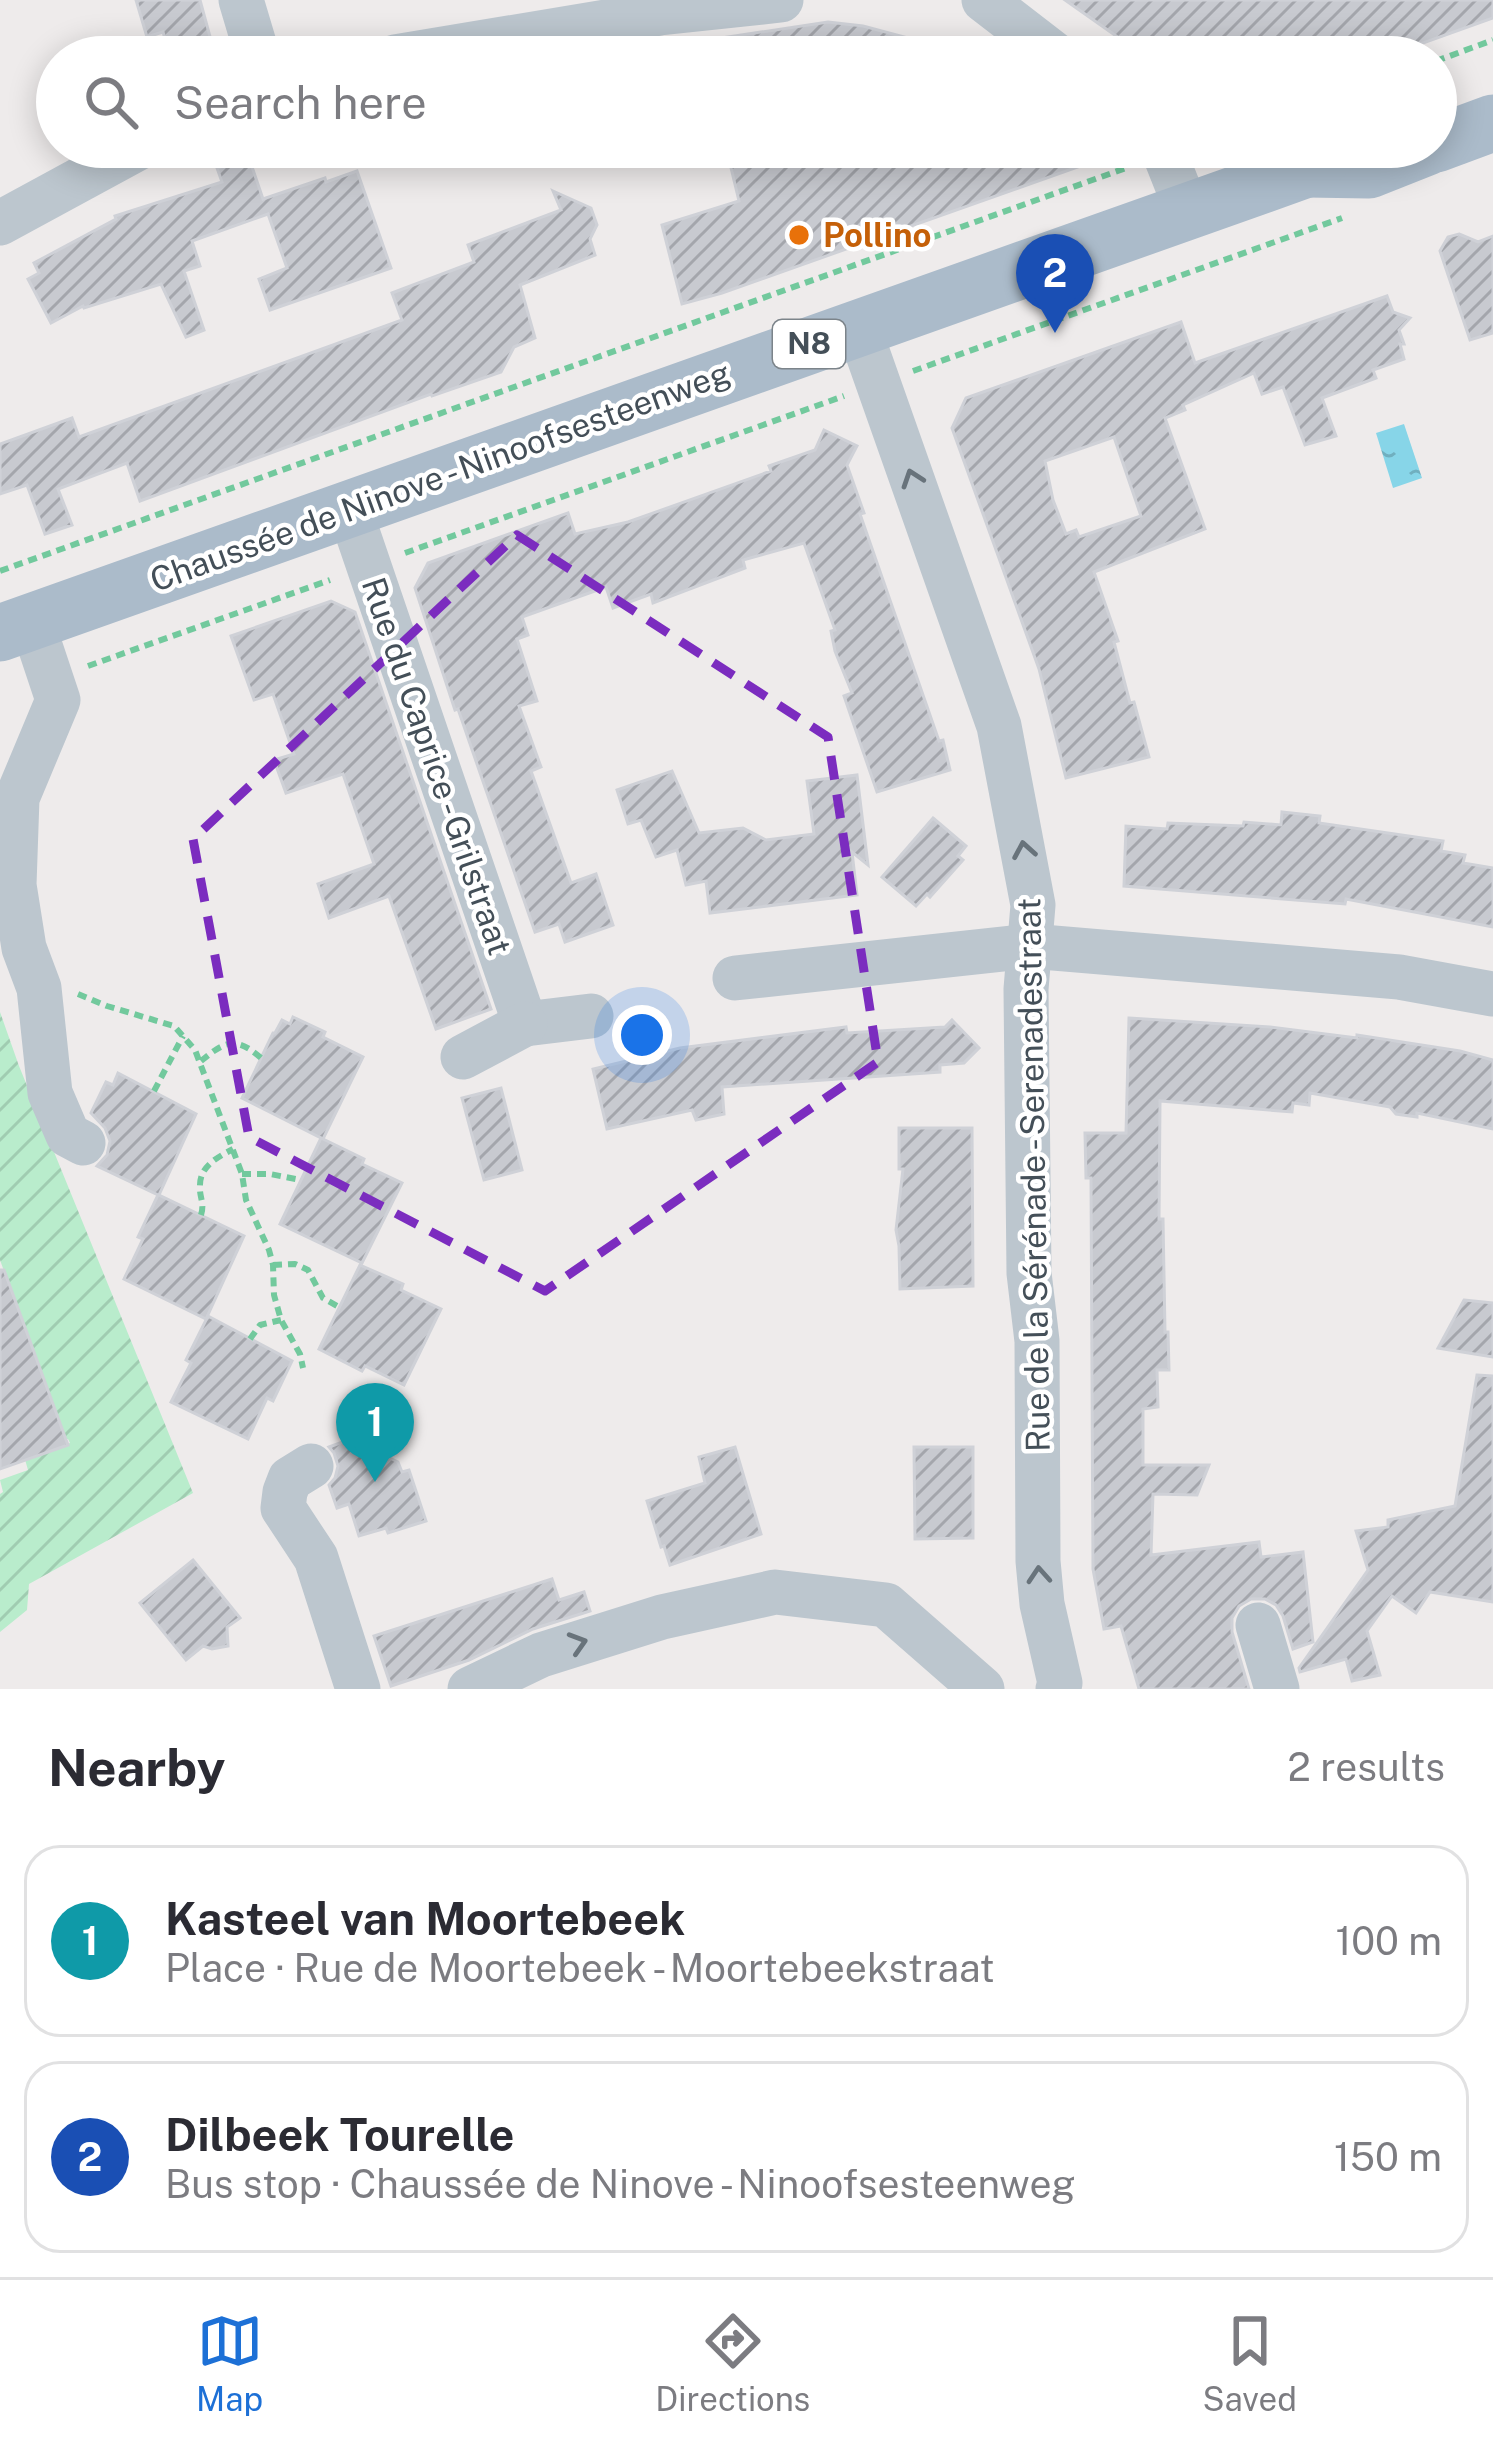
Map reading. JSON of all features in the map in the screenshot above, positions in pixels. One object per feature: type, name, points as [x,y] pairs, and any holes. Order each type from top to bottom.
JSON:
[{"type":"main road","points":[[1457,95],[1493,83]]},
{"type":"main road","points":[[1457,136],[1493,123]]},
{"type":"main road","name":"N8","points":[[1187,210],[1295,168]]},
{"type":"main road","name":"Chaussée de Ninove - Ninoofsesteenweg","points":[[16,627],[1187,210]]},
{"type":"street","points":[[241,0],[252,36]]},
{"type":"street","points":[[521,36],[660,13],[782,0]]},
{"type":"street","points":[[984,0],[1031,36]]},
{"type":"street","points":[[0,223],[101,168]]},
{"type":"street","points":[[1171,168],[1187,210]]},
{"type":"street","name":"Rue de la Sérénade - Serenadestraat","points":[[858,326],[999,726],[1033,905],[1026,989],[1028,1250],[1036,1341],[1038,1561],[1058,1689]]},
{"type":"street","name":"Rue du Caprice - Grilstraat","points":[[349,508],[524,1024]]},
{"type":"street","name":"Chaussée de Ninove - Ninoofsesteenweg","points":[[16,627],[52,679],[58,700],[17,798],[14,885],[24,948],[39,988],[50,1093],[68,1136],[83,1143]]},
{"type":"street","points":[[736,978],[1030,946],[1400,977],[1493,994]]},
{"type":"street","points":[[463,1057],[524,1024],[591,1016]]},
{"type":"street","points":[[310,1466],[290,1479],[283,1508],[316,1558],[358,1689]]},
{"type":"street","points":[[470,1689],[541,1655],[662,1617],[775,1592],[886,1605],[982,1689]]},
{"type":"street","points":[[1258,1625],[1277,1689]]},
{"type":"path","points":[[1457,53],[1493,40]]},
{"type":"path","points":[[0,572],[1114,168]]},
{"type":"path","points":[[52,679],[1348,216]]},
{"type":"path","points":[[39,988],[65,988],[174,1026],[201,1061],[242,1174],[246,1200],[269,1250],[281,1320],[303,1368]]},
{"type":"path","points":[[154,1090],[183,1036]]},
{"type":"path","points":[[201,1061],[233,1042],[261,1058]]},
{"type":"path","points":[[200,1215],[204,1170],[233,1149]]},
{"type":"path","points":[[242,1174],[301,1180]]},
{"type":"path","points":[[273,1265],[295,1264],[308,1270],[323,1298],[339,1307]]},
{"type":"path","points":[[250,1339],[260,1325],[281,1320]]},
{"type":"highlighted area","points":[[517,535],[828,737],[878,1062],[545,1291],[249,1137],[193,839]]},
{"type":"green space","points":[[0,1012],[193,1493],[29,1584],[27,1610],[0,1632],[0,1480],[28,1470],[24,1456],[70,1443],[0,1260]]},
{"type":"water","points":[[1404,424],[1422,478],[1393,488],[1376,433]]},
{"type":"building","points":[[136,0],[200,0],[210,36],[164,36],[163,32],[147,36]]},
{"type":"building","points":[[1065,0],[1493,0],[1493,18],[1443,36],[1116,36]]},
{"type":"building","points":[[828,22],[901,36],[735,36]]},
{"type":"building","points":[[217,168],[252,168],[263,199],[357,171],[391,268],[270,310],[259,279],[287,268],[268,214],[192,241],[200,266],[184,271],[204,330],[186,337],[161,284],[83,306],[51,323],[28,279],[39,273],[34,263],[115,216],[222,182]]},
{"type":"building","points":[[731,168],[1075,168],[682,304],[662,225],[739,201]]},
{"type":"building","points":[[553,191],[591,208],[597,225],[590,239],[595,255],[520,285],[535,338],[514,347],[501,372],[140,501],[127,463],[58,489],[72,525],[45,534],[27,485],[0,494],[0,444],[72,418],[79,437],[402,320],[392,293],[474,262],[468,245],[561,210]]},
{"type":"building","points":[[1459,234],[1478,242],[1493,236],[1493,333],[1470,340],[1440,251],[1448,237]]},
{"type":"building","points":[[1387,296],[1393,312],[1410,318],[1399,330],[1404,359],[1373,370],[1376,378],[1322,398],[1336,436],[1305,445],[1283,387],[1262,394],[1254,373],[1165,418],[1205,529],[1094,572],[1149,757],[1066,778],[1039,669],[952,428],[966,398],[1181,322],[1195,363]],"holes":[[[1114,437],[1141,516],[1079,537],[1076,530],[1066,534],[1045,461]]]},
{"type":"building","points":[[824,430],[857,446],[847,465],[864,513],[860,514],[950,770],[877,792],[844,696],[852,693],[835,651],[831,631],[835,630],[804,543],[743,560],[745,568],[653,603],[651,594],[613,608],[606,587],[522,617],[528,635],[517,639],[537,701],[519,706],[541,767],[531,771],[571,883],[596,874],[613,925],[565,942],[559,924],[535,932],[415,588],[428,563],[568,513],[575,534],[628,522],[771,471],[769,466],[815,450]]},
{"type":"building","points":[[331,601],[355,612],[491,1009],[436,1029],[389,896],[329,918],[318,884],[374,864],[343,774],[286,793],[274,760],[294,754],[273,694],[254,700],[231,636]]},
{"type":"building","points":[[672,771],[699,833],[743,828],[766,840],[814,834],[807,781],[857,775],[868,865],[852,852],[857,895],[710,913],[706,881],[686,885],[677,850],[656,857],[641,820],[628,824],[617,790]]},
{"type":"building","points":[[1282,812],[1320,816],[1319,823],[1443,841],[1441,851],[1465,855],[1463,863],[1493,868],[1493,927],[1346,899],[1345,904],[1124,886],[1126,826],[1281,825]]},
{"type":"building","points":[[933,818],[966,846],[958,856],[963,860],[916,906],[882,877]]},
{"type":"building","points":[[293,1017],[363,1057],[323,1139],[242,1098],[273,1033],[282,1020],[290,1024]]},
{"type":"building","points":[[1129,1018],[1357,1035],[1493,1060],[1493,1129],[1417,1113],[1417,1117],[1396,1114],[1390,1107],[1310,1093],[1309,1105],[1293,1103],[1292,1112],[1160,1101],[1159,1219],[1163,1219],[1169,1370],[1157,1370],[1158,1407],[1143,1409],[1143,1465],[1209,1465],[1197,1495],[1153,1494],[1151,1555],[1259,1542],[1261,1557],[1303,1552],[1313,1642],[1293,1649],[1283,1616],[1265,1599],[1251,1599],[1239,1606],[1232,1618],[1232,1632],[1249,1689],[1139,1689],[1121,1626],[1104,1629],[1093,1569],[1091,1178],[1086,1178],[1085,1133],[1126,1133]]},
{"type":"building","points":[[952,1020],[979,1048],[964,1063],[940,1065],[940,1072],[722,1087],[724,1114],[696,1120],[692,1110],[607,1129],[593,1069],[680,1048],[846,1027],[847,1033],[945,1027]]},
{"type":"building","points":[[118,1073],[196,1114],[159,1195],[244,1236],[206,1319],[124,1279],[158,1195],[97,1166],[107,1155],[110,1141],[91,1113],[106,1082],[113,1085]]},
{"type":"building","points":[[501,1088],[522,1170],[484,1180],[462,1098]]},
{"type":"building","points":[[899,1128],[972,1128],[973,1286],[900,1289],[896,1230],[903,1169],[899,1169]]},
{"type":"building","points":[[321,1138],[402,1183],[362,1263],[280,1224]]},
{"type":"building","points":[[360,1265],[403,1284],[401,1290],[441,1309],[404,1385],[319,1349]]},
{"type":"building","points":[[0,1270],[4,1270],[68,1445],[0,1469]]},
{"type":"building","points":[[1464,1300],[1493,1303],[1493,1357],[1438,1348]]},
{"type":"building","points":[[208,1316],[292,1361],[248,1439],[171,1402]]},
{"type":"building","points":[[1477,1375],[1493,1376],[1493,1602],[1430,1592],[1416,1613],[1392,1596],[1367,1631],[1380,1675],[1352,1681],[1346,1659],[1300,1672],[1368,1570],[1356,1531],[1388,1527],[1388,1520],[1455,1506]]},
{"type":"building","points":[[351,1439],[398,1462],[402,1472],[409,1470],[426,1521],[359,1536],[349,1504],[337,1508],[329,1485],[338,1466],[329,1447]]},
{"type":"building","points":[[735,1447],[761,1534],[670,1565],[647,1501],[705,1483],[699,1457]]},
{"type":"building","points":[[914,1447],[973,1447],[973,1538],[915,1539]]},
{"type":"building","points":[[193,1560],[240,1618],[227,1627],[228,1646],[203,1646],[186,1660],[140,1603]]},
{"type":"building","points":[[552,1579],[559,1600],[584,1592],[590,1611],[391,1686],[374,1636]]},
{"type":"place","name":"Pollino","points":[[799,235]]},
{"type":"place","name":"Dilbeek Tourelle","points":[[1055,333]]},
{"type":"place","name":"Kasteel van Moortebeek","points":[[375,1482]]}]
